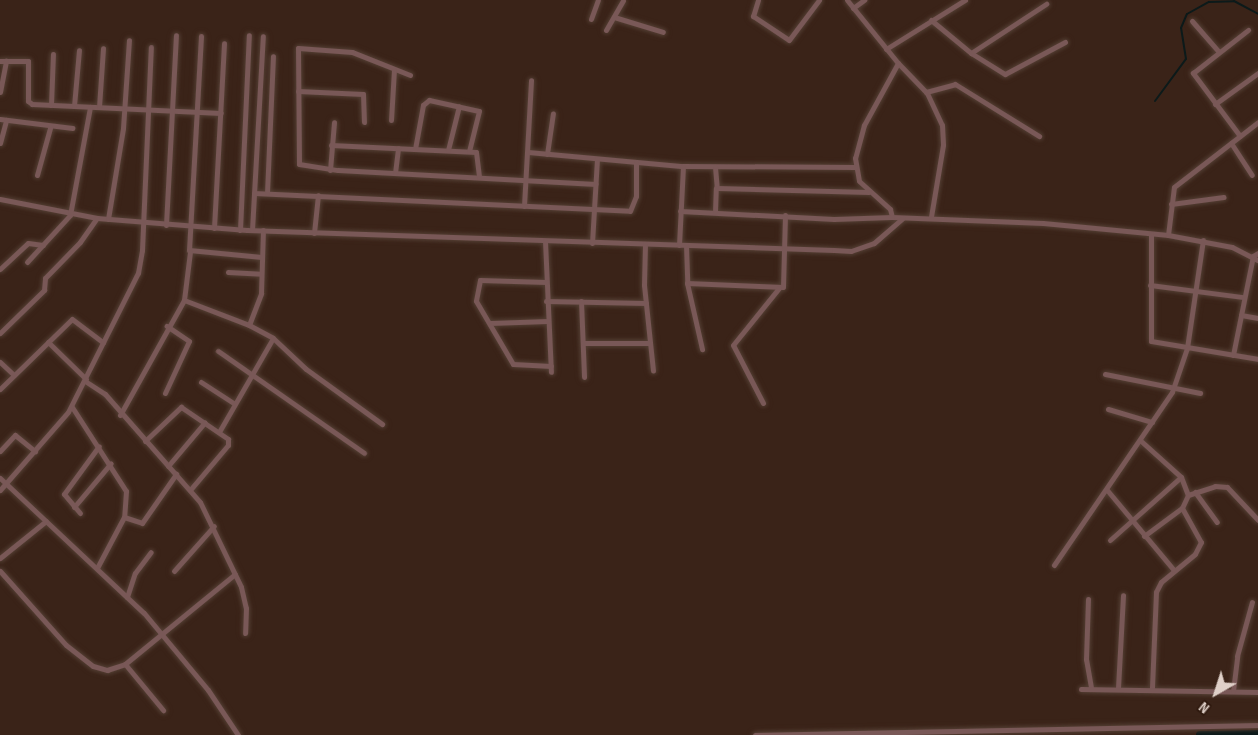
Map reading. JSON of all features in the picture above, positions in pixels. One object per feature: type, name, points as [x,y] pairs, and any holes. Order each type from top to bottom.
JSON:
[{"type":"street","points":[[591,19],[598,0]]},
{"type":"street","points":[[606,30],[623,0]]},
{"type":"street","points":[[758,0],[753,16],[789,39],[819,0]]},
{"type":"street","points":[[847,0],[897,63],[926,92],[943,134],[931,217]]},
{"type":"street","points":[[853,8],[864,0]]},
{"type":"street","points":[[886,49],[965,0]]},
{"type":"street","points":[[971,53],[1046,4]]},
{"type":"street","points":[[614,17],[663,32]]},
{"type":"street","points":[[932,20],[971,53],[1009,74],[1065,42]]},
{"type":"street","points":[[1192,21],[1218,51]]},
{"type":"street","points":[[1240,136],[1193,74],[1218,51],[1248,30]]},
{"type":"street","points":[[166,225],[177,35]]},
{"type":"street","points":[[240,230],[249,35]]},
{"type":"street","points":[[120,415],[167,326],[184,300],[190,252],[201,36]]},
{"type":"street","points":[[252,230],[263,36]]},
{"type":"street","points":[[108,219],[124,110],[129,40]]},
{"type":"street","points":[[214,228],[224,43]]},
{"type":"street","points":[[0,490],[72,407],[138,273],[143,223],[152,47]]},
{"type":"street","points":[[410,75],[352,52],[300,47],[297,52],[299,164],[330,170],[526,178],[596,184]]},
{"type":"street","points":[[99,107],[103,48]]},
{"type":"street","points":[[74,106],[79,50]]},
{"type":"street","points":[[51,105],[53,54]]},
{"type":"street","points":[[267,194],[273,56]]},
{"type":"street","points":[[0,92],[3,61],[27,60],[28,102],[124,110],[221,113]]},
{"type":"street","points":[[892,217],[890,209],[868,192],[859,181],[855,167],[864,125],[897,63]]},
{"type":"street","points":[[391,120],[394,70]]},
{"type":"street","points":[[1215,104],[1258,73]]},
{"type":"street","points":[[524,206],[531,80]]},
{"type":"street","points":[[926,92],[955,84],[1039,136]]},
{"type":"street","points":[[298,91],[363,94],[364,122]]},
{"type":"street","points":[[415,149],[424,102],[479,111],[469,151]]},
{"type":"street","points":[[448,150],[459,106]]},
{"type":"street","points":[[27,262],[70,214],[90,107]]},
{"type":"street","points":[[547,154],[554,113]]},
{"type":"street","points":[[0,143],[3,119],[50,128],[72,128]]},
{"type":"street","points":[[330,170],[334,122]]},
{"type":"street","points":[[1168,235],[1171,204],[1177,183],[1258,122]]},
{"type":"street","points":[[37,176],[50,128]]},
{"type":"street","points":[[1231,143],[1252,175]]},
{"type":"street","points":[[332,145],[469,151],[478,154],[479,177]]},
{"type":"street","points":[[396,173],[398,148]]},
{"type":"street","points":[[528,152],[683,166],[855,167]]},
{"type":"street","points":[[592,243],[597,159]]},
{"type":"street","points":[[254,193],[633,210],[636,162]]},
{"type":"street","points":[[679,245],[683,166]]},
{"type":"street","points":[[715,167],[715,212]]},
{"type":"street","points":[[716,188],[868,192]]},
{"type":"street","points":[[314,232],[318,195]]},
{"type":"street","points":[[1171,204],[1224,197]]},
{"type":"street","points":[[0,200],[97,218],[240,230],[851,251],[866,247],[886,236],[903,218]]},
{"type":"street","points":[[680,211],[931,217],[1168,235],[1203,240],[1239,249],[1256,256],[1243,297],[1233,355]]},
{"type":"street","points":[[763,402],[733,345],[785,282],[785,215]]},
{"type":"street","points":[[0,333],[45,288],[45,278],[80,242],[97,218]]},
{"type":"street","points":[[249,325],[260,300],[263,230]]},
{"type":"street","points":[[1151,234],[1151,341],[1258,359]]},
{"type":"street","points":[[1054,565],[1141,441],[1174,386],[1187,348],[1203,240]]},
{"type":"street","points":[[544,242],[551,369],[513,364],[476,301],[479,281],[546,282]]},
{"type":"street","points":[[0,269],[28,243],[43,245]]},
{"type":"street","points":[[645,244],[646,303],[652,371]]},
{"type":"street","points":[[687,245],[687,283],[702,349]]},
{"type":"street","points":[[190,252],[262,256]]},
{"type":"street","points":[[228,272],[261,274]]},
{"type":"street","points":[[687,283],[779,288]]},
{"type":"street","points":[[1150,285],[1243,297]]},
{"type":"street","points":[[184,300],[249,325],[273,338],[306,369],[382,424]]},
{"type":"street","points":[[546,300],[646,303]]},
{"type":"street","points":[[581,301],[584,377]]},
{"type":"street","points":[[1241,315],[1258,318]]},
{"type":"street","points":[[0,389],[72,319],[103,342]]},
{"type":"street","points":[[490,323],[548,321]]},
{"type":"street","points":[[165,393],[189,340],[167,326]]},
{"type":"street","points":[[219,432],[273,338]]},
{"type":"street","points":[[48,342],[86,380],[105,394],[120,415],[190,490],[214,526],[235,574],[246,608],[245,633]]},
{"type":"street","points":[[583,343],[650,343]]},
{"type":"street","points":[[218,351],[364,453]]},
{"type":"street","points":[[0,362],[14,375]]},
{"type":"street","points":[[1105,374],[1200,393]]},
{"type":"street","points":[[201,382],[235,404]]},
{"type":"street","points":[[72,407],[111,463],[126,491],[124,517],[96,568]]},
{"type":"street","points":[[145,441],[178,407],[219,432],[229,443],[190,490]]},
{"type":"street","points":[[1108,410],[1152,423]]},
{"type":"street","points":[[168,465],[205,422]]},
{"type":"street","points":[[0,451],[15,435],[35,451]]},
{"type":"street","points":[[1141,441],[1181,477],[1188,495]]},
{"type":"street","points":[[80,513],[65,492],[99,446]]},
{"type":"street","points":[[74,507],[111,463]]},
{"type":"street","points":[[124,517],[142,523],[176,474]]},
{"type":"street","points":[[1110,540],[1181,477]]},
{"type":"street","points":[[0,478],[127,597],[162,634],[208,690],[238,735]]},
{"type":"street","points":[[1144,536],[1182,508],[1188,495],[1215,486],[1227,487],[1258,520]]},
{"type":"street","points":[[1107,490],[1174,570]]},
{"type":"street","points":[[1195,492],[1217,522]]},
{"type":"street","points":[[1152,688],[1156,592],[1174,570],[1195,554],[1201,542],[1182,508]]},
{"type":"street","points":[[0,558],[46,521]]},
{"type":"street","points":[[174,571],[214,526]]},
{"type":"street","points":[[127,597],[135,573],[151,552]]},
{"type":"street","points":[[0,571],[84,660],[107,670],[125,663],[235,574]]},
{"type":"street","points":[[1118,688],[1123,596]]},
{"type":"street","points":[[1088,599],[1086,659],[1090,688]]},
{"type":"street","points":[[1233,691],[1237,656],[1252,602]]},
{"type":"street","points":[[125,663],[163,710]]},
{"type":"street","points":[[1081,688],[1258,692]]},
{"type":"street","points":[[755,735],[1258,724]]},
{"type":"waterway","points":[[1155,101],[1186,59],[1181,28],[1187,14],[1209,2],[1234,1],[1258,14]]},
{"type":"waterway","points":[[1200,735],[1258,734]]}]
